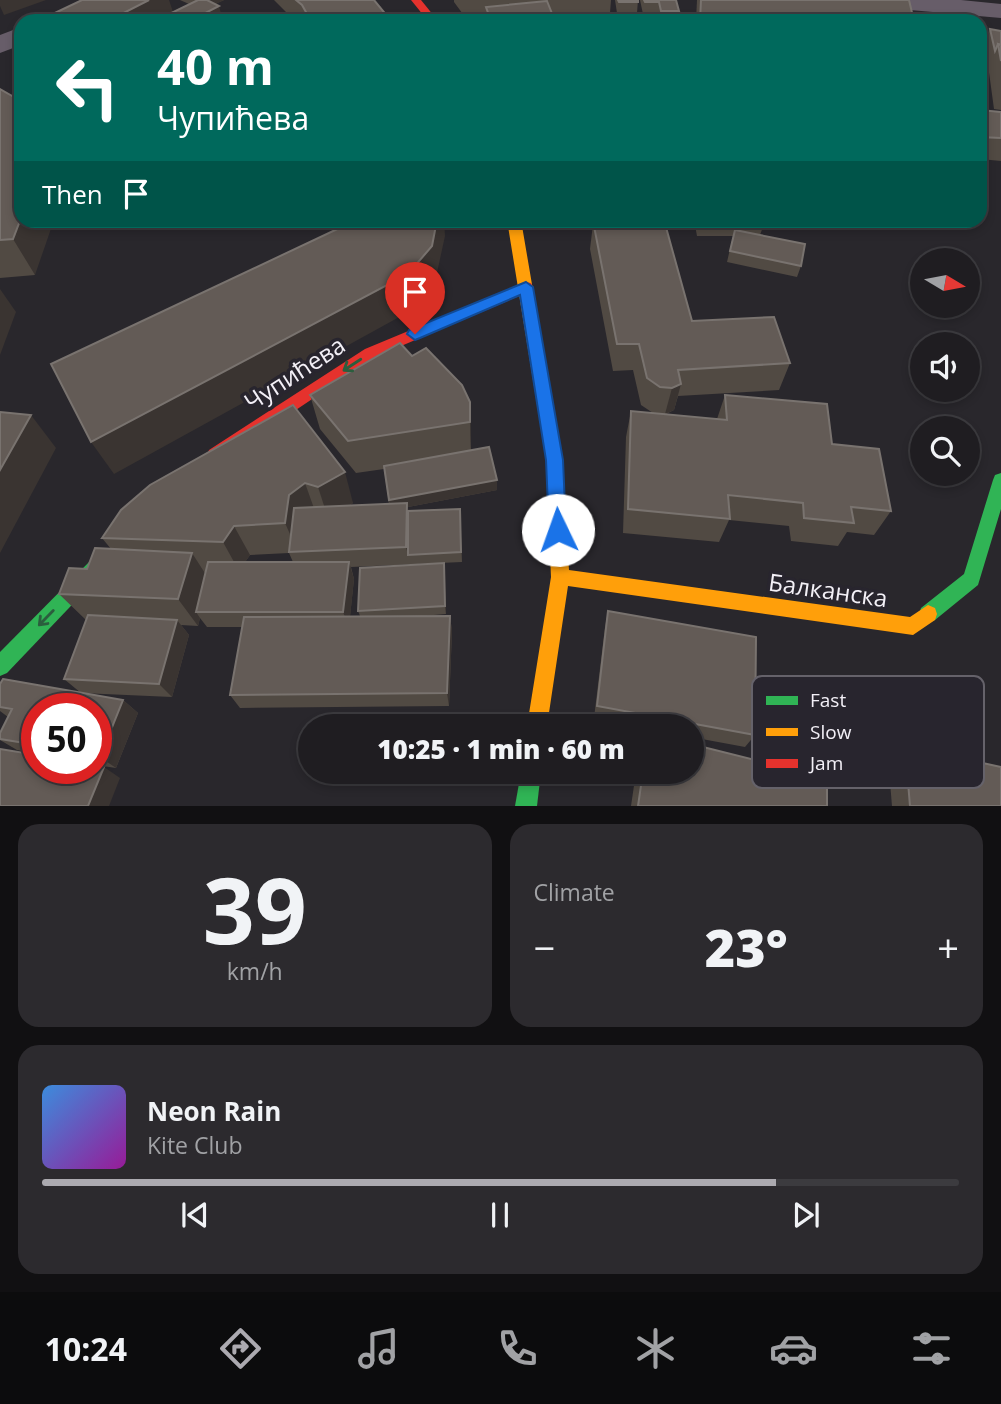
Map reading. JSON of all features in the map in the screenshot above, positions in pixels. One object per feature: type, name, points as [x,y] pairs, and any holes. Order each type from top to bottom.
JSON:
[{"type":"street","points":[[416,0],[427,14]]},
{"type":"street","points":[[876,0],[1001,11]]},
{"type":"street","points":[[515,228],[554,460],[560,577],[539,714]]},
{"type":"street","name":"Чупићева","points":[[203,466],[223,447],[370,353],[526,287]]},
{"type":"street","name":"Балканска","points":[[560,577],[913,626],[972,579],[1001,480]]},
{"type":"street","points":[[0,666],[113,551]]},
{"type":"street","points":[[526,806],[529,784]]},
{"type":"building","points":[[82,0],[149,0],[122,14],[53,14]]},
{"type":"building","points":[[198,0],[207,0],[219,6],[204,14],[169,14]]},
{"type":"building","points":[[296,0],[374,0],[386,14],[307,14]]},
{"type":"building","points":[[618,0],[638,0],[638,2],[619,2]]},
{"type":"building","points":[[644,0],[676,0],[679,11],[661,11],[659,2]]},
{"type":"building","points":[[701,0],[909,0],[912,14],[700,14]]},
{"type":"building","points":[[547,1],[552,14],[488,14],[486,7]]},
{"type":"building","points":[[990,29],[1001,31],[1001,45],[998,44],[995,51]]},
{"type":"building","points":[[0,89],[14,97],[14,228],[17,228],[13,239],[0,240]]},
{"type":"building","points":[[987,111],[1001,112],[1001,138],[987,137]]},
{"type":"building","points":[[340,228],[435,228],[432,246],[408,274],[91,442],[51,364]]},
{"type":"building","points":[[594,228],[666,228],[692,321],[774,317],[790,363],[678,370],[681,384],[672,388],[660,387],[647,378],[639,344],[617,344]]},
{"type":"building","points":[[735,230],[805,244],[801,266],[730,251]]},
{"type":"building","points":[[400,343],[412,356],[426,348],[462,385],[470,402],[470,422],[348,441],[310,395]]},
{"type":"building","points":[[725,395],[827,404],[832,444],[879,449],[891,511],[851,507],[854,523],[804,518],[803,503],[728,495],[730,519],[628,509],[631,411],[727,420]]},
{"type":"building","points":[[293,405],[345,472],[318,487],[305,483],[289,495],[285,523],[234,526],[223,542],[102,538],[121,510],[150,485]]},
{"type":"building","points":[[0,412],[31,415],[0,470]]},
{"type":"building","points":[[489,447],[497,480],[389,500],[384,466]]},
{"type":"building","points":[[407,503],[406,547],[289,552],[294,508]]},
{"type":"building","points":[[460,509],[461,552],[408,555],[408,511]]},
{"type":"building","points":[[95,548],[192,553],[178,599],[59,594],[69,568],[87,569]]},
{"type":"building","points":[[208,562],[349,562],[343,612],[196,612]]},
{"type":"building","points":[[444,563],[445,606],[358,611],[360,568]]},
{"type":"building","points":[[608,611],[756,637],[756,676],[752,676],[752,734],[704,726],[704,714],[641,714],[597,706]]},
{"type":"building","points":[[88,615],[177,620],[159,684],[64,679]]},
{"type":"building","points":[[450,616],[447,693],[230,695],[244,617]]},
{"type":"building","points":[[3,679],[83,693],[21,693],[21,742],[0,739],[0,733],[12,709],[0,707],[0,684]]},
{"type":"building","points":[[112,698],[123,700],[112,727]]},
{"type":"building","points":[[704,747],[752,759],[752,788],[827,788],[827,806],[638,806],[641,784],[704,784]]},
{"type":"building","points":[[0,749],[21,752],[21,784],[97,784],[88,806],[0,806]]},
{"type":"building","points":[[984,763],[1001,767],[1001,806],[910,806],[908,788],[984,788]]},
{"type":"traffic: fast","points":[[928,614],[972,579],[1001,480]]},
{"type":"traffic: fast","points":[[0,666],[102,561]]},
{"type":"traffic: fast","points":[[526,806],[529,784]]},
{"type":"traffic: slow","points":[[515,228],[554,460],[560,577],[539,714]]},
{"type":"traffic: slow","points":[[560,577],[913,626],[928,614]]},
{"type":"traffic: jam","points":[[416,0],[427,14]]},
{"type":"traffic: jam","points":[[215,455],[370,353],[526,287]]},
{"type":"route","points":[[415,334],[526,287],[554,460],[558,530]]}]
